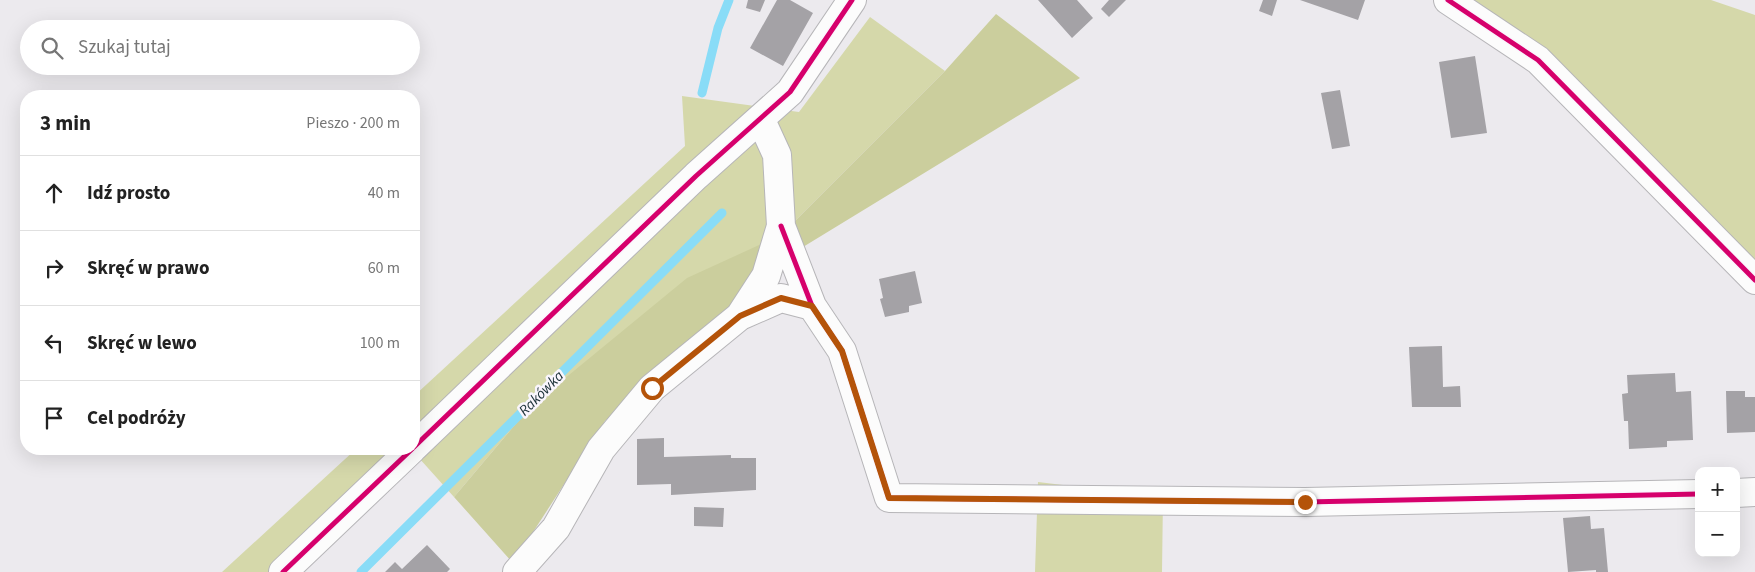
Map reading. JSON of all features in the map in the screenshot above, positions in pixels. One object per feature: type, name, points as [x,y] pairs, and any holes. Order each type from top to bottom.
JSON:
[{"type":"street","points":[[420,441],[696,176],[761,120],[790,92],[852,0]]},
{"type":"street","points":[[1448,0],[1538,60],[1755,280]]},
{"type":"street","points":[[761,120],[777,155],[781,226],[812,306],[842,351],[889,498],[1305,502],[1695,494]]},
{"type":"street","points":[[740,316],[766,276],[781,226]]},
{"type":"street","points":[[517,572],[556,528],[601,449],[652,388],[740,316],[781,298],[812,306]]},
{"type":"street","points":[[284,572],[406,455]]},
{"type":"street","points":[[1740,493],[1755,492]]},
{"type":"green space","points":[[1453,0],[1711,0],[1755,15],[1755,286],[1557,87]]},
{"type":"green space","points":[[996,14],[1080,78],[803,247],[605,421],[513,563],[454,497],[530,407],[687,278],[781,235],[945,71]]},
{"type":"green space","points":[[870,17],[945,71],[781,235],[530,407],[454,497],[419,458],[298,572],[222,572],[349,455],[420,455],[420,390],[685,146],[682,96],[799,112]]},
{"type":"green space","points":[[1038,482],[1163,497],[1162,572],[1035,572]]},
{"type":"building","points":[[748,0],[765,0],[760,12],[746,8]]},
{"type":"building","points":[[777,0],[790,0],[813,13],[783,66],[750,48]]},
{"type":"building","points":[[1038,0],[1077,0],[1093,18],[1072,38]]},
{"type":"building","points":[[1109,0],[1126,0],[1109,17],[1101,9]]},
{"type":"building","points":[[1263,0],[1277,0],[1272,16],[1259,11]]},
{"type":"building","points":[[1300,0],[1365,0],[1358,20]]},
{"type":"building","points":[[1475,56],[1487,133],[1451,138],[1439,62]]},
{"type":"building","points":[[1340,90],[1350,146],[1332,149],[1321,93]]},
{"type":"building","points":[[915,271],[922,303],[909,306],[909,312],[885,317],[880,299],[883,298],[879,279]]},
{"type":"building","points":[[1442,346],[1443,387],[1460,386],[1461,407],[1412,407],[1409,347]]},
{"type":"building","points":[[1675,373],[1676,392],[1691,391],[1693,440],[1667,441],[1667,447],[1629,449],[1628,421],[1624,421],[1622,394],[1628,393],[1627,375]]},
{"type":"building","points":[[1726,391],[1745,391],[1745,397],[1755,397],[1755,432],[1727,433]]},
{"type":"building","points":[[664,438],[664,457],[731,455],[731,458],[756,458],[756,490],[671,495],[671,484],[637,485],[637,439]]},
{"type":"building","points":[[694,507],[724,508],[723,527],[694,526]]},
{"type":"building","points":[[1590,516],[1591,529],[1604,528],[1608,572],[1596,572],[1596,570],[1568,572],[1563,518]]},
{"type":"building","points":[[427,545],[450,569],[447,572],[385,572],[395,562],[402,569]]},
{"type":"waterway","name":"Rakówka","points":[[702,93],[718,28],[729,0]]},
{"type":"waterway","name":"Rakówka","points":[[361,572],[722,213]]},
{"type":"cycle path","points":[[420,441],[696,176],[790,92],[852,0]]},
{"type":"cycle path","points":[[1448,0],[1538,60],[1755,280]]},
{"type":"cycle path","points":[[781,226],[812,306],[842,351],[889,498],[1305,502],[1695,494]]},
{"type":"cycle path","points":[[283,572],[406,455]]},
{"type":"route","points":[[652,388],[740,316],[781,298],[812,306],[842,351],[889,498],[1305,502]]}]
